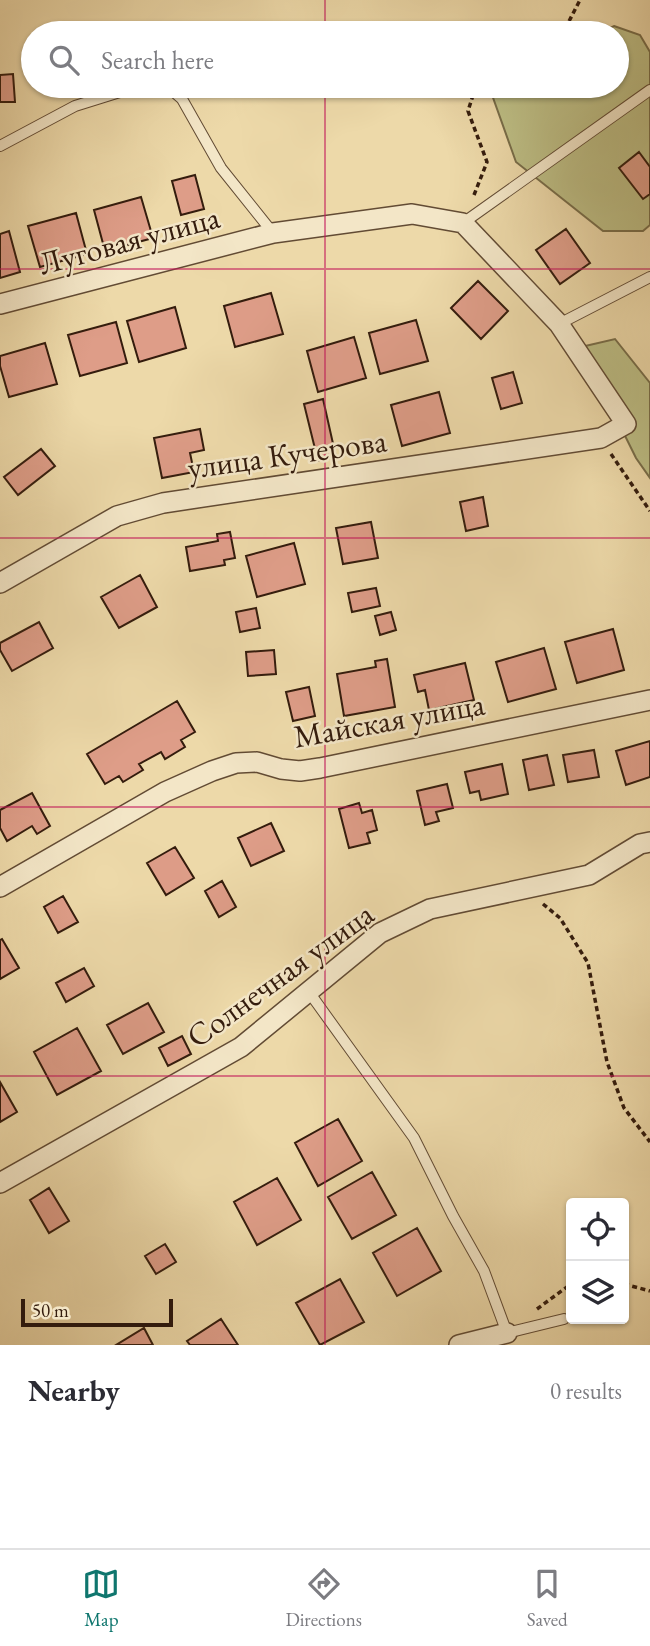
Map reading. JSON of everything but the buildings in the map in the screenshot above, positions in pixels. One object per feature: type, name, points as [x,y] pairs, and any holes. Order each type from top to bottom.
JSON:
[{"type":"street","name":"Луговая улица","points":[[0,304],[273,233],[412,214],[463,223]]},
{"type":"street","points":[[463,223],[559,324],[626,424],[601,438]]},
{"type":"street","name":"улица Кучерова","points":[[0,583],[117,516],[163,503],[601,438]]},
{"type":"street","name":"Майская улица","points":[[0,887],[165,792],[236,763],[257,762],[300,771],[320,768],[650,700]]},
{"type":"street","name":"Солнечная улица","points":[[0,1183],[241,1047],[380,933],[430,909],[589,874],[650,842]]},
{"type":"street","points":[[459,1345],[508,1333]]},
{"type":"lane","points":[[463,223],[650,90]]},
{"type":"lane","points":[[0,146],[75,106],[101,98]]},
{"type":"lane","points":[[181,98],[221,168],[273,233]]},
{"type":"lane","points":[[559,324],[650,277]]},
{"type":"lane","points":[[309,992],[414,1138],[484,1271],[508,1333],[565,1319]]},
{"type":"path","points":[[569,21],[580,0]]},
{"type":"path","points":[[463,223],[487,162],[468,111],[472,98]]},
{"type":"path","points":[[601,438],[650,511]]},
{"type":"path","points":[[526,888],[560,918],[588,963],[607,1062],[624,1108],[650,1142]]},
{"type":"path","points":[[629,1285],[650,1291]]},
{"type":"path","points":[[508,1333],[566,1288]]},
{"type":"green space","points":[[629,31],[640,35],[650,52],[650,225],[643,231],[603,231],[516,162],[493,98],[629,98]]},
{"type":"green space","points":[[615,339],[650,383],[650,478],[636,458],[581,347]]}]
